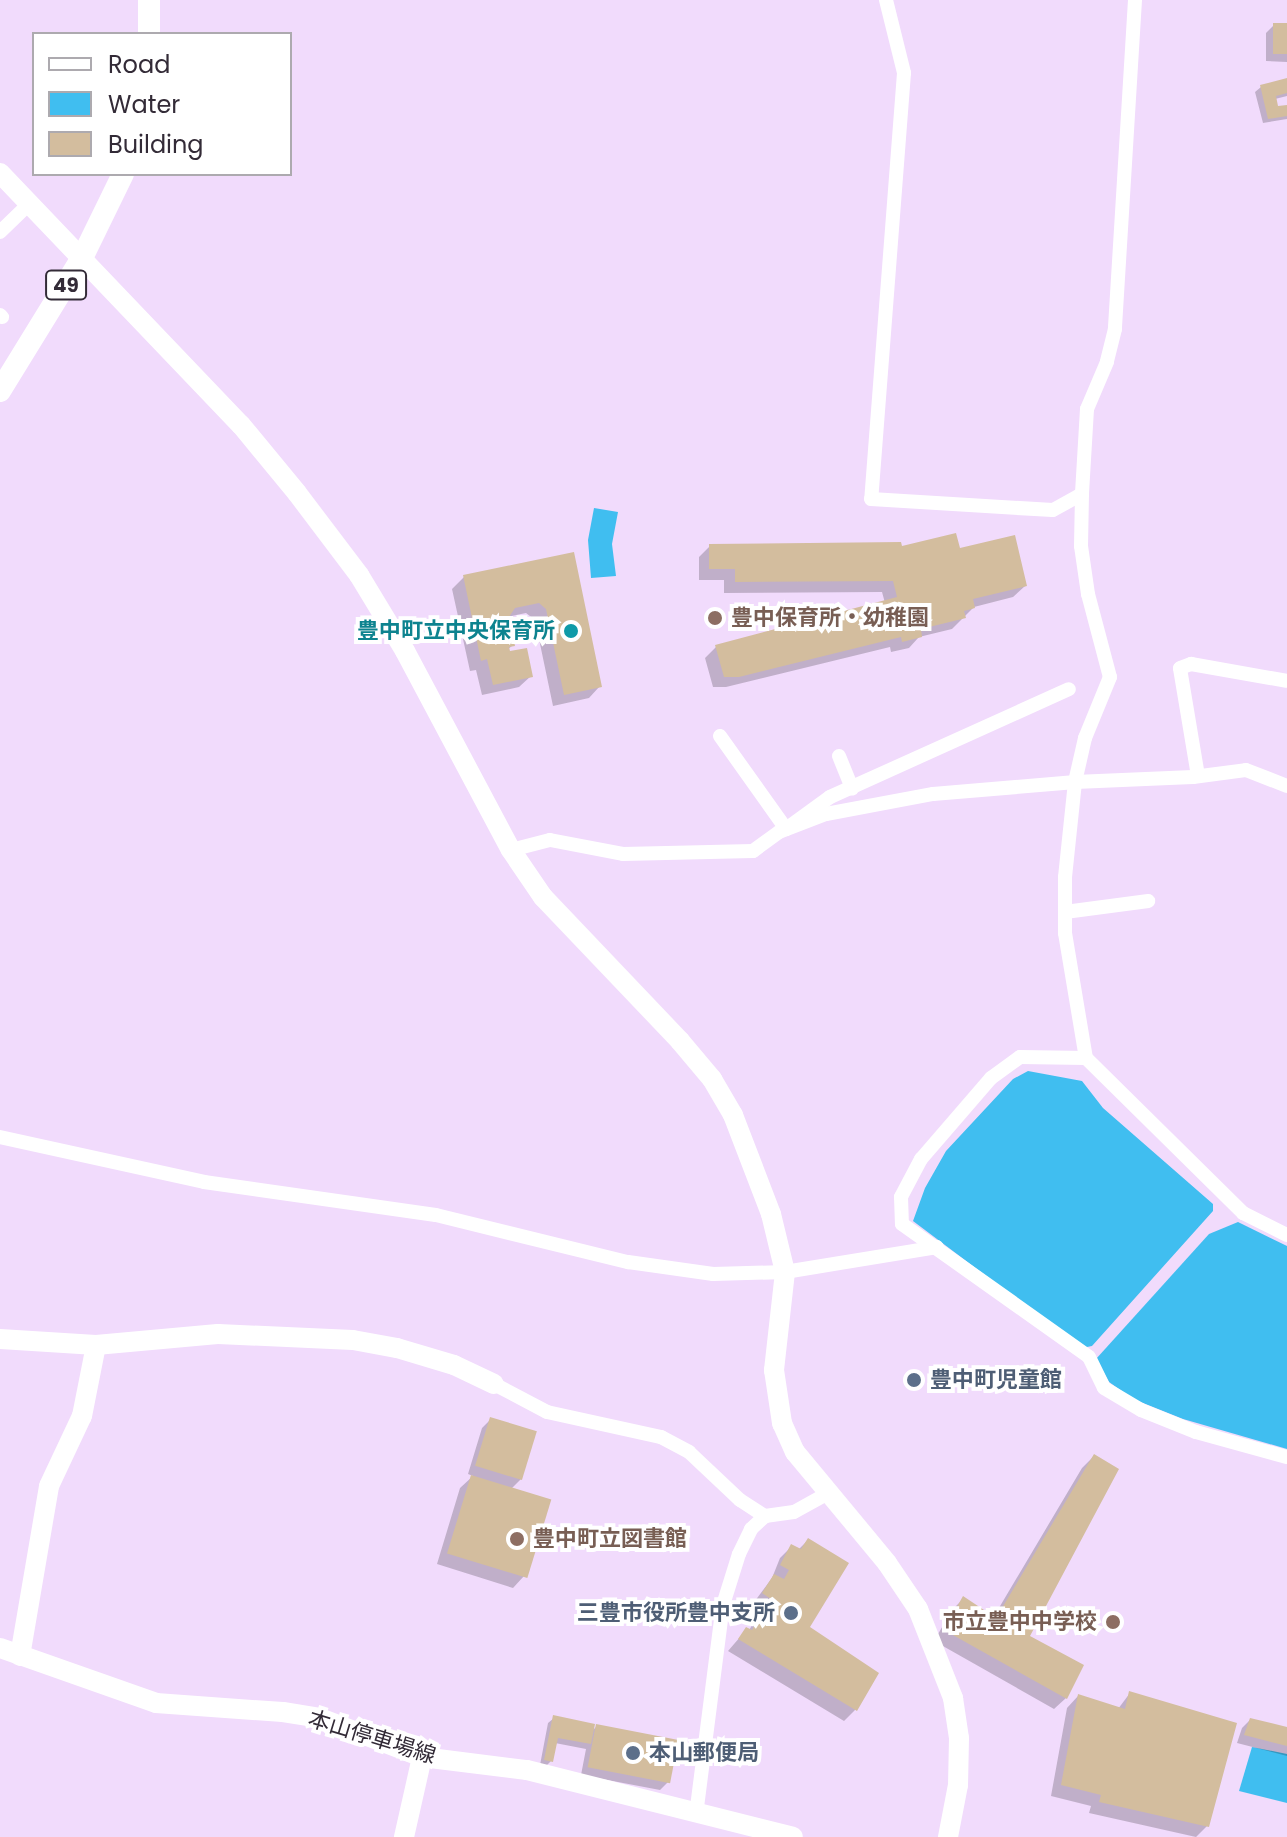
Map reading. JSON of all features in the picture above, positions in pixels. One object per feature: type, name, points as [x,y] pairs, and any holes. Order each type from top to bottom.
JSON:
[{"type":"main road","points":[[149,0],[149,32]]},
{"type":"main road","name":"49","points":[[0,391],[83,256],[122,176]]},
{"type":"street","points":[[886,0],[904,73],[871,499],[1053,510],[1082,494]]},
{"type":"street","points":[[1135,0],[1115,329],[1107,362],[1087,409],[1082,494],[1081,546],[1088,594],[1110,677],[1085,738],[1075,782],[1065,877],[1065,933],[1086,1058],[1114,1090],[1243,1213],[1287,1235]]},
{"type":"street","points":[[0,173],[83,256],[241,425],[359,575],[405,651],[511,850],[560,916],[680,1041],[712,1079],[733,1115],[771,1214],[785,1272],[774,1370],[782,1423],[795,1452],[887,1563],[918,1609],[953,1698],[959,1738],[958,1785],[948,1837]]},
{"type":"street","points":[[0,232],[30,203]]},
{"type":"street","points":[[1198,776],[1180,668],[1191,664],[1287,681]]},
{"type":"street","points":[[511,850],[550,840],[623,854],[753,851],[830,797],[1069,689]]},
{"type":"street","points":[[720,736],[786,829]]},
{"type":"street","points":[[839,756],[852,788]]},
{"type":"street","points":[[786,829],[826,814],[933,794],[1246,770],[1287,786]]},
{"type":"street","points":[[1065,912],[1148,901]]},
{"type":"street","points":[[1086,1058],[1020,1057],[991,1078],[921,1159],[901,1197],[902,1224],[1089,1357],[1104,1388],[1141,1410],[1196,1432],[1287,1457]]},
{"type":"street","points":[[0,1137],[204,1182],[436,1215],[628,1262],[713,1274],[785,1272],[937,1247]]},
{"type":"street","points":[[0,1339],[96,1345],[218,1334],[353,1340],[397,1348],[454,1365],[547,1412],[661,1437],[689,1452],[740,1500],[765,1516]]},
{"type":"street","points":[[20,1656],[49,1486],[82,1416],[96,1345]]},
{"type":"street","points":[[696,1815],[723,1605],[739,1554],[751,1529],[765,1516],[794,1512],[828,1493]]},
{"type":"street","name":"本山停車場線","points":[[0,1648],[156,1703],[283,1712],[320,1718],[422,1757],[527,1770],[793,1837]]},
{"type":"street","points":[[404,1837],[422,1757]]},
{"type":"water","points":[[594,508],[618,512],[612,544],[616,576],[591,578],[588,540]]},
{"type":"water","points":[[1028,1071],[1082,1081],[1103,1108],[1213,1204],[1213,1211],[1092,1346],[1082,1348],[913,1221],[925,1188],[946,1151],[1013,1079]]},
{"type":"water","points":[[1238,1222],[1287,1246],[1287,1449],[1183,1419],[1133,1399],[1109,1382],[1096,1359],[1209,1234]]},
{"type":"water","points":[[1252,1747],[1287,1754],[1287,1803],[1239,1791]]},
{"type":"building","points":[[1273,23],[1287,23],[1287,54],[1273,54]]},
{"type":"building","points":[[1287,78],[1287,93],[1276,96],[1278,106],[1287,105],[1287,116],[1268,119],[1260,85]]},
{"type":"building","points":[[956,533],[960,548],[1015,535],[1027,586],[973,599],[975,608],[964,611],[966,618],[921,629],[922,637],[902,642],[901,637],[739,677],[724,677],[715,645],[897,597],[893,581],[735,582],[735,569],[709,569],[709,544],[901,542],[902,546]]},
{"type":"building","name":"豊中町立中央保育所","points":[[574,552],[602,687],[564,695],[546,609],[539,603],[515,608],[509,617],[515,646],[509,647],[510,651],[527,648],[533,677],[493,685],[487,659],[481,661],[463,575]]},
{"type":"building","points":[[490,1417],[537,1431],[522,1480],[475,1466]]},
{"type":"building","points":[[1094,1454],[1119,1469],[1030,1636],[1084,1665],[1067,1699],[944,1630],[963,1596],[996,1618]]},
{"type":"building","points":[[471,1475],[551,1500],[527,1578],[447,1553]]},
{"type":"building","name":"三豊市役所豊中支所","points":[[808,1538],[849,1563],[810,1627],[879,1673],[857,1711],[738,1639],[746,1627],[752,1630],[771,1599],[762,1593],[774,1574],[784,1579],[789,1570],[780,1565],[791,1544],[801,1549]]},
{"type":"building","points":[[1129,1691],[1237,1723],[1209,1827],[1099,1802],[1101,1795],[1061,1785],[1078,1694],[1125,1709]]},
{"type":"building","points":[[553,1715],[595,1724],[591,1744],[558,1738],[553,1762],[544,1760]]},
{"type":"building","points":[[1250,1718],[1287,1727],[1287,1746],[1244,1735]]},
{"type":"building","points":[[596,1724],[678,1740],[670,1783],[588,1767]]},
{"type":"place","name":"豊中保育所・幼稚園","points":[[715,618]]},
{"type":"place","name":"豊中町立中央保育所","points":[[571,631]]},
{"type":"place","name":"豊中町児童館","points":[[914,1380]]},
{"type":"place","name":"豊中町立図書館","points":[[517,1539]]},
{"type":"place","name":"三豊市役所豊中支所","points":[[791,1613]]},
{"type":"place","name":"市立豊中中学校","points":[[1113,1622]]},
{"type":"place","name":"本山郵便局","points":[[633,1753]]}]
